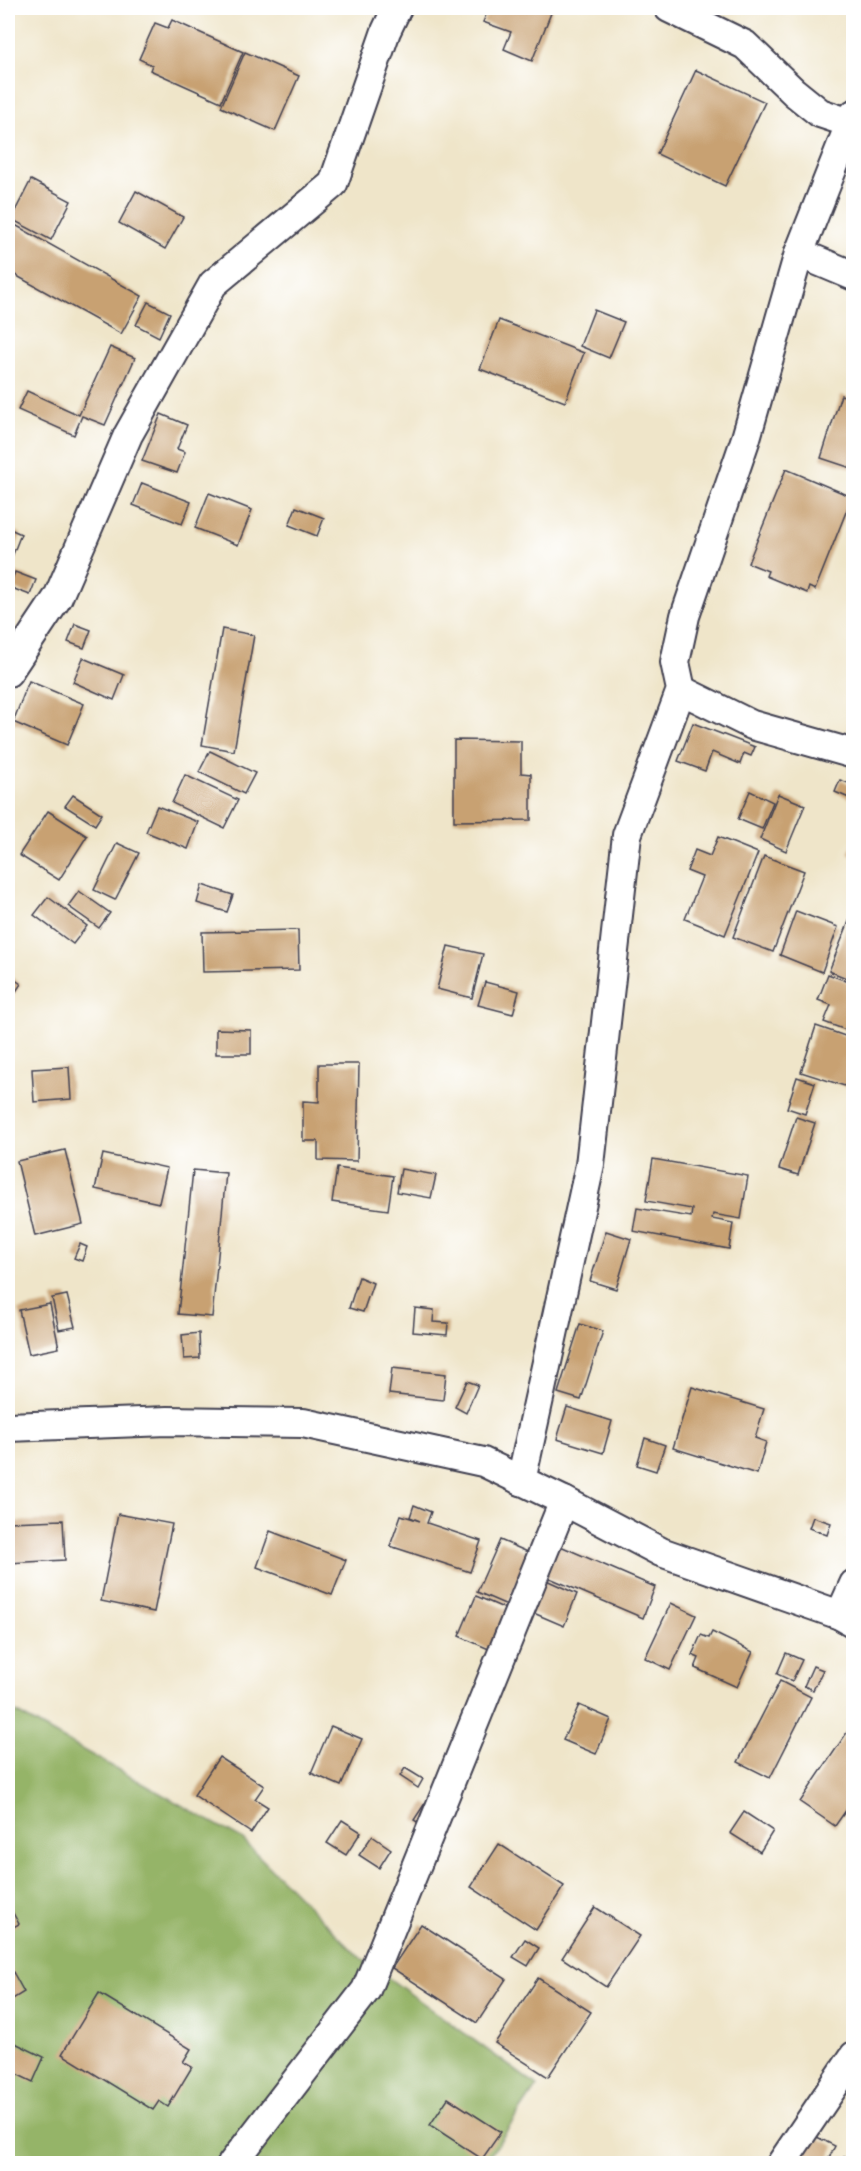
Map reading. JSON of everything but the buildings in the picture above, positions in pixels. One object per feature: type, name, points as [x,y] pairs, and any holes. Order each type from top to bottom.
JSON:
[{"type":"street","points":[[8,672],[57,597],[128,435],[213,284],[333,184],[386,31],[397,8]]},
{"type":"street","points":[[521,1481],[590,1165],[627,836],[681,690],[675,662],[685,616],[746,438],[799,253],[852,118],[820,112],[794,92],[746,45],[669,8]]},
{"type":"street","points":[[799,253],[854,276]]},
{"type":"street","points":[[681,690],[752,725],[854,754]]},
{"type":"street","points":[[8,1427],[168,1421],[303,1423],[483,1462],[661,1552],[847,1619],[854,1584]]},
{"type":"street","points":[[232,2163],[366,1990],[564,1501]]},
{"type":"street","points":[[781,2163],[854,2056]]},
{"type":"green space","points":[[8,1708],[242,1839],[357,1955],[537,2086],[485,2163],[8,2163]]}]
